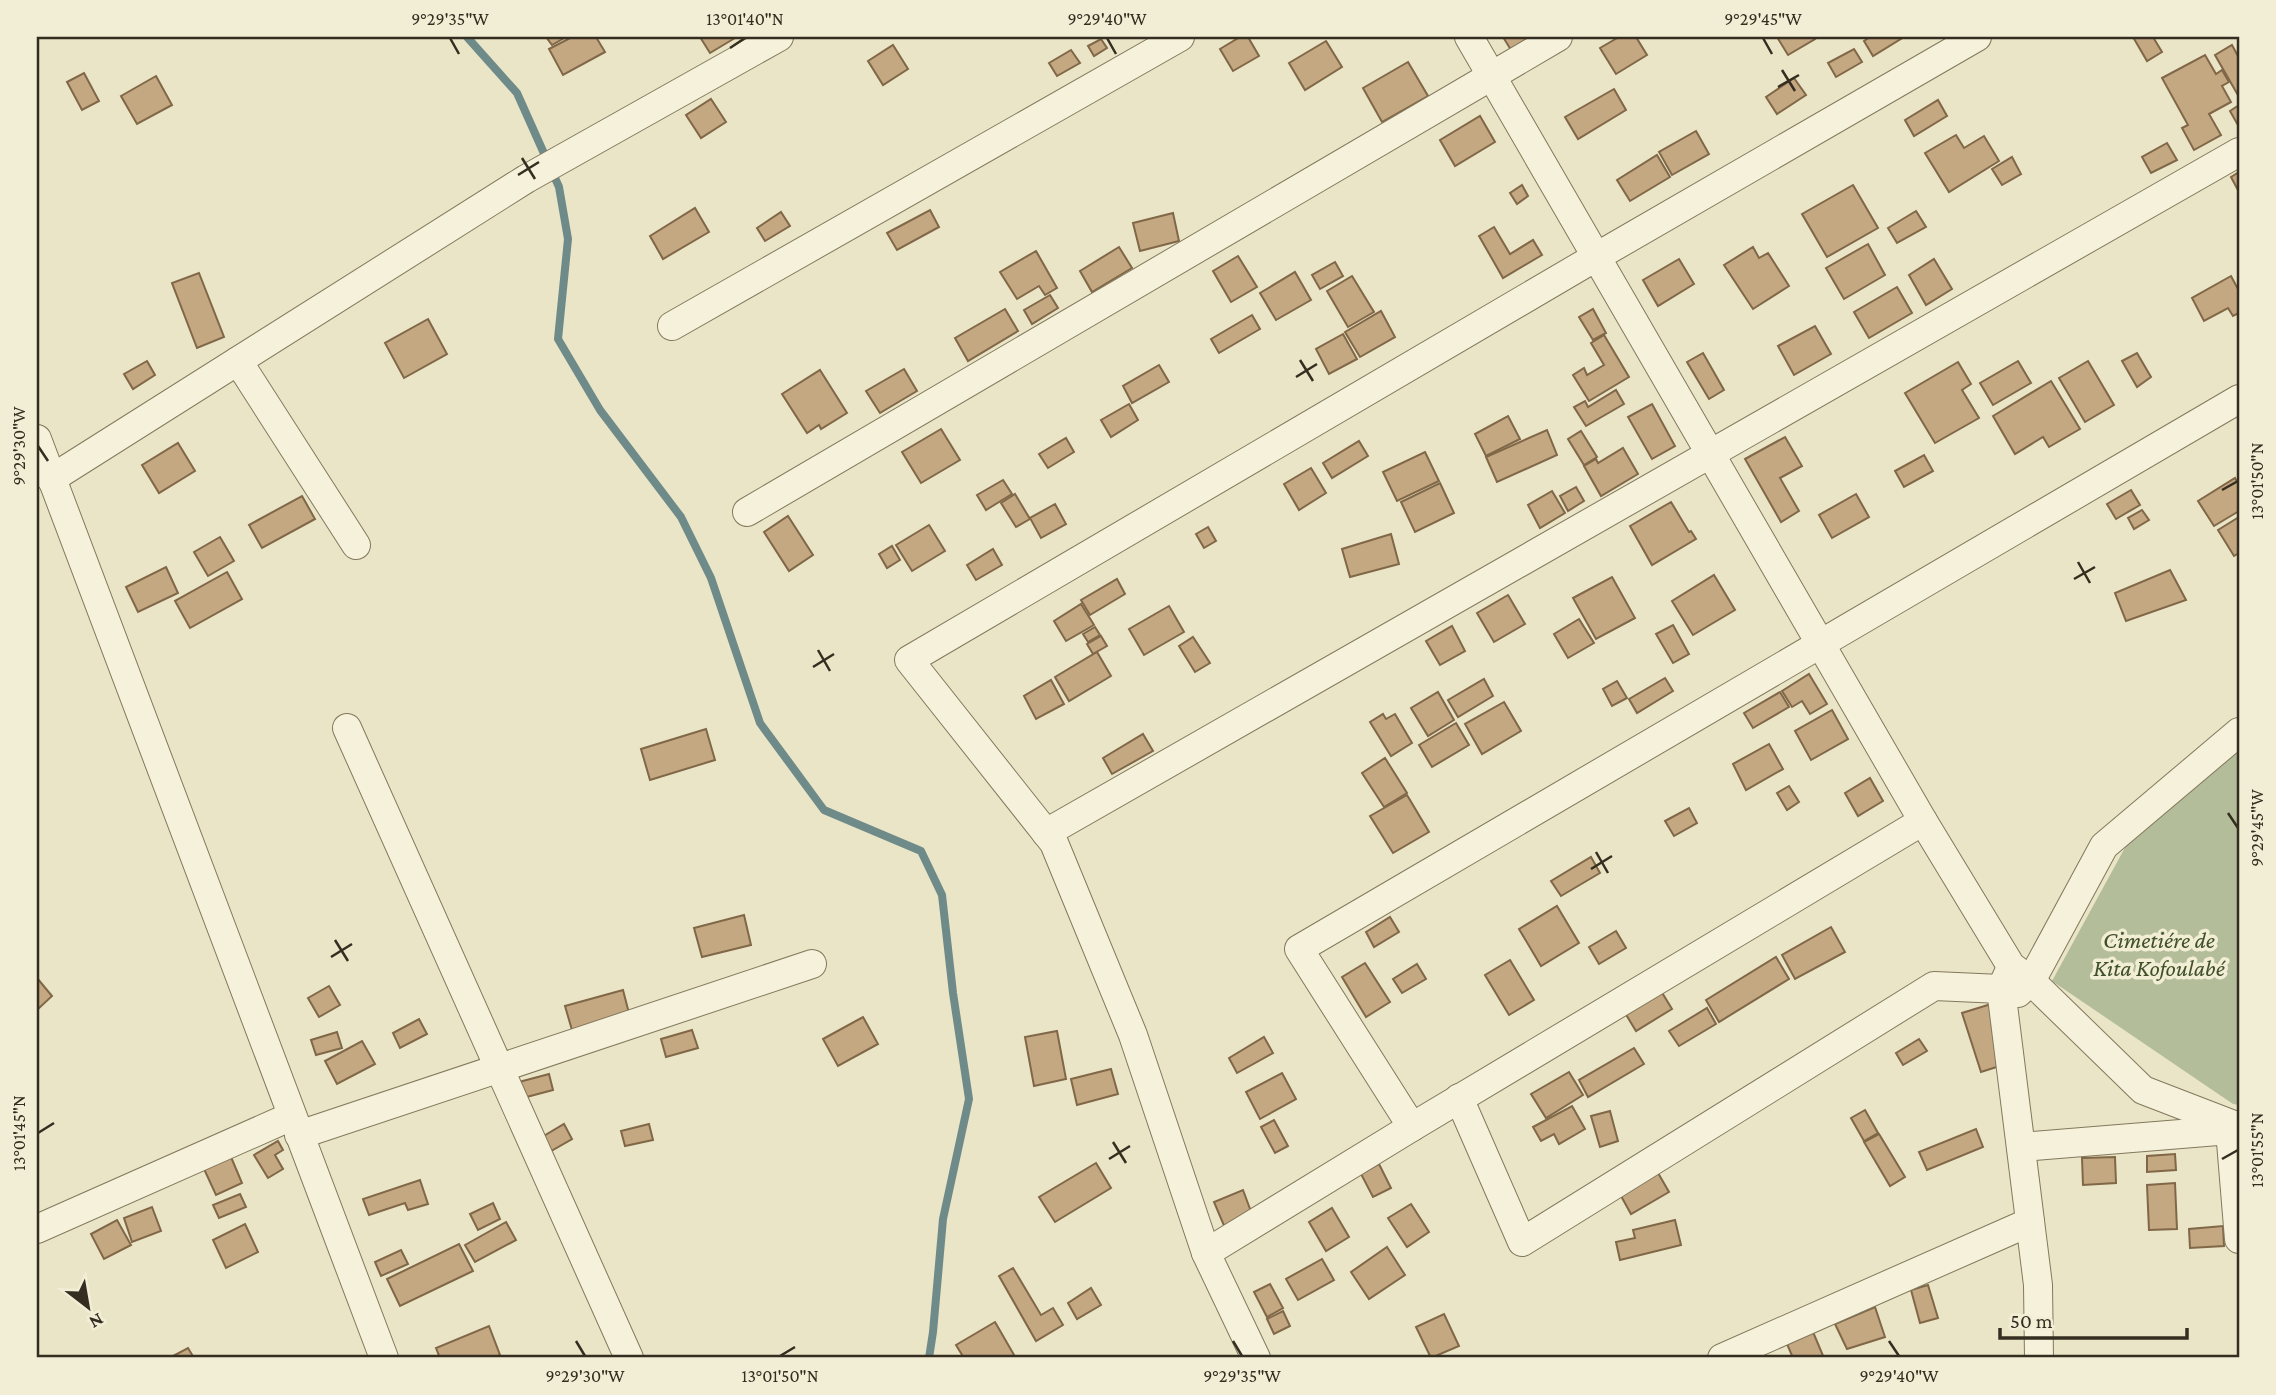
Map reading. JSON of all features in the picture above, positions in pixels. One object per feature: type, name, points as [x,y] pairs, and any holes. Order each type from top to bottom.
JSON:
[{"type":"street","points":[[51,479],[526,179],[779,37]]},
{"type":"street","points":[[672,326],[1180,37]]},
{"type":"street","points":[[1469,37],[1923,821],[2012,986],[2143,1090],[2236,1130]]},
{"type":"street","points":[[747,512],[1558,37]]},
{"type":"street","points":[[1256,1358],[1206,1253],[1133,1035],[1054,843],[909,660],[1977,37]]},
{"type":"street","points":[[1046,833],[2239,152]]},
{"type":"street","points":[[238,361],[356,545]]},
{"type":"street","points":[[1412,1127],[1299,949],[2239,399]]},
{"type":"street","points":[[37,439],[296,1125],[377,1356]]},
{"type":"street","points":[[347,728],[629,1358]]},
{"type":"street","points":[[2039,1358],[2038,1285],[2021,1147],[2012,986],[2104,846],[2239,732]]},
{"type":"street","points":[[1206,1253],[1459,1098],[1923,821]]},
{"type":"street","points":[[37,1229],[296,1125],[500,1068],[812,964]]},
{"type":"street","points":[[1459,1098],[1522,1242],[1934,986],[2012,986]]},
{"type":"street","points":[[2021,1147],[2236,1130]]},
{"type":"street","points":[[2236,1130],[2239,1239]]},
{"type":"street","points":[[1722,1358],[2030,1222]]},
{"type":"green space","name":"Cimetiére de Kita Kofoulabé","points":[[2239,749],[2239,1105],[2233,1104],[2052,981],[2127,844]]},
{"type":"building","points":[[546,37],[566,37],[552,45]]},
{"type":"building","points":[[572,37],[596,37],[605,52],[563,75],[549,49]]},
{"type":"building","points":[[700,37],[735,37],[735,38],[710,53]]},
{"type":"building","points":[[1240,37],[1248,37],[1259,56],[1233,71],[1220,49]]},
{"type":"building","points":[[1503,37],[1533,37],[1511,50]]},
{"type":"building","points":[[1619,37],[1636,37],[1647,55],[1616,74],[1600,48]]},
{"type":"building","points":[[1777,37],[1814,37],[1815,39],[1788,55]]},
{"type":"building","points":[[1870,37],[1904,37],[1873,56],[1864,41]]},
{"type":"building","points":[[2133,37],[2153,37],[2162,52],[2147,61]]},
{"type":"building","points":[[1101,39],[1107,48],[1094,56],[1088,46]]},
{"type":"building","points":[[1326,41],[1342,67],[1305,90],[1289,63]]},
{"type":"building","points":[[893,45],[908,69],[883,85],[868,61]]},
{"type":"building","points":[[2232,45],[2239,58],[2239,97],[2215,55]]},
{"type":"building","points":[[1854,49],[1862,62],[1836,77],[1828,63]]},
{"type":"building","points":[[1071,50],[1080,63],[1057,76],[1049,63]]},
{"type":"building","points":[[2205,55],[2216,74],[2222,70],[2229,82],[2222,86],[2231,102],[2209,114],[2221,135],[2194,150],[2182,128],[2188,125],[2162,78]]},
{"type":"building","points":[[1408,62],[1428,96],[1382,122],[1363,88]]},
{"type":"building","points":[[84,73],[99,101],[82,110],[67,82]]},
{"type":"building","points":[[156,76],[172,105],[137,124],[121,96]]},
{"type":"building","points":[[1794,78],[1806,95],[1777,114],[1766,97]]},
{"type":"building","points":[[1614,89],[1626,110],[1578,139],[1565,117]]},
{"type":"building","points":[[711,99],[726,122],[701,138],[686,115]]},
{"type":"building","points":[[1938,100],[1947,116],[1914,136],[1905,120]]},
{"type":"building","points":[[2239,105],[2239,127],[2230,111]]},
{"type":"building","points":[[1480,116],[1495,142],[1455,166],[1440,140]]},
{"type":"building","points":[[1696,131],[1709,154],[1672,175],[1659,152]]},
{"type":"building","points":[[1956,135],[1964,148],[1984,136],[1999,161],[1949,192],[1925,153]]},
{"type":"building","points":[[2167,143],[2177,160],[2151,173],[2142,157]]},
{"type":"building","points":[[1657,155],[1670,177],[1630,201],[1617,180]]},
{"type":"building","points":[[2012,157],[2021,174],[2002,185],[1992,169]]},
{"type":"building","points":[[2239,172],[2239,192],[2231,177]]},
{"type":"building","points":[[1522,185],[1528,196],[1517,204],[1510,193]]},
{"type":"building","points":[[1853,185],[1878,228],[1827,257],[1802,214]]},
{"type":"building","points":[[695,208],[709,232],[663,259],[650,236]]},
{"type":"building","points":[[930,210],[939,227],[897,250],[887,233]]},
{"type":"building","points":[[1916,211],[1926,227],[1897,243],[1888,228]]},
{"type":"building","points":[[781,212],[790,226],[765,241],[757,228]]},
{"type":"building","points":[[1173,213],[1179,241],[1140,251],[1133,223]]},
{"type":"building","points":[[1494,227],[1510,254],[1533,240],[1542,255],[1503,278],[1479,236]]},
{"type":"building","points":[[1868,244],[1885,275],[1844,299],[1826,268]]},
{"type":"building","points":[[1119,247],[1132,268],[1092,292],[1080,271]]},
{"type":"building","points":[[1753,247],[1759,258],[1768,253],[1789,286],[1753,309],[1724,265]]},
{"type":"building","points":[[1036,251],[1057,288],[1045,295],[1039,286],[1017,299],[1000,272]]},
{"type":"building","points":[[1238,256],[1257,287],[1231,302],[1213,271]]},
{"type":"building","points":[[1679,259],[1694,284],[1658,306],[1643,280]]},
{"type":"building","points":[[1934,259],[1952,289],[1926,305],[1909,275]]},
{"type":"building","points":[[1335,262],[1343,276],[1320,289],[1312,275]]},
{"type":"building","points":[[1295,272],[1311,300],[1276,320],[1260,293]]},
{"type":"building","points":[[199,273],[224,337],[197,348],[172,283]]},
{"type":"building","points":[[1352,276],[1374,312],[1348,327],[1327,291]]},
{"type":"building","points":[[2231,276],[2239,291],[2239,313],[2233,316],[2228,308],[2204,321],[2192,298]]},
{"type":"building","points":[[1897,287],[1912,313],[1869,338],[1854,312]]},
{"type":"building","points":[[1050,295],[1058,308],[1032,324],[1024,310]]},
{"type":"building","points":[[1005,309],[1018,331],[968,361],[955,338]]},
{"type":"building","points":[[1593,309],[1606,333],[1593,340],[1579,317]]},
{"type":"building","points":[[1381,311],[1395,337],[1360,357],[1345,332]]},
{"type":"building","points":[[1252,315],[1260,329],[1219,353],[1211,339]]},
{"type":"building","points":[[428,319],[447,354],[404,378],[385,343]]},
{"type":"building","points":[[1815,326],[1831,354],[1794,375],[1778,346]]},
{"type":"building","points":[[1343,334],[1357,359],[1329,374],[1316,349]]},
{"type":"building","points":[[1604,335],[1629,377],[1589,401],[1573,375],[1584,368],[1587,375],[1604,365],[1591,343]]},
{"type":"building","points":[[1703,353],[1724,390],[1709,399],[1687,362]]},
{"type":"building","points":[[2137,353],[2151,377],[2137,387],[2122,361]]},
{"type":"building","points":[[147,361],[155,375],[133,389],[124,374]]},
{"type":"building","points":[[2018,361],[2031,383],[1993,405],[1980,383]]},
{"type":"building","points":[[2088,361],[2114,405],[2085,422],[2059,378]]},
{"type":"building","points":[[1958,362],[1971,384],[1962,390],[1979,418],[1935,443],[1905,393]]},
{"type":"building","points":[[1159,365],[1169,382],[1132,403],[1123,386]]},
{"type":"building","points":[[904,369],[917,391],[880,413],[866,391]]},
{"type":"building","points":[[820,370],[847,413],[821,429],[819,425],[807,433],[782,394]]},
{"type":"building","points":[[2051,381],[2080,429],[2049,447],[2043,437],[2015,454],[1993,416]]},
{"type":"building","points":[[1616,390],[1624,404],[1586,426],[1574,407],[1585,401],[1588,407]]},
{"type":"building","points":[[1129,404],[1138,420],[1111,437],[1101,420]]},
{"type":"building","points":[[1652,404],[1675,446],[1652,459],[1628,417]]},
{"type":"building","points":[[1508,416],[1520,439],[1486,456],[1475,434]]},
{"type":"building","points":[[941,429],[960,460],[921,483],[902,452]]},
{"type":"building","points":[[1547,430],[1557,455],[1497,482],[1486,457]]},
{"type":"building","points":[[1581,431],[1597,457],[1584,465],[1568,439]]},
{"type":"building","points":[[1785,437],[1802,466],[1780,478],[1799,511],[1781,522],[1745,459]]},
{"type":"building","points":[[1066,438],[1074,452],[1048,468],[1039,454]]},
{"type":"building","points":[[1359,441],[1368,456],[1332,478],[1323,463]]},
{"type":"building","points":[[178,443],[195,471],[159,493],[142,465]]},
{"type":"building","points":[[1623,448],[1638,474],[1601,496],[1584,466],[1596,459],[1598,463]]},
{"type":"building","points":[[1425,452],[1439,481],[1397,501],[1383,472]]},
{"type":"building","points":[[1924,455],[1933,471],[1904,487],[1895,471]]},
{"type":"building","points":[[1311,468],[1326,493],[1299,510],[1284,484]]},
{"type":"building","points":[[2235,478],[2239,485],[2239,511],[2214,526],[2198,501]]},
{"type":"building","points":[[1003,480],[1012,494],[986,510],[977,495]]},
{"type":"building","points":[[1440,483],[1454,513],[1415,532],[1401,502]]},
{"type":"building","points":[[1576,487],[1584,501],[1568,511],[1560,496]]},
{"type":"building","points":[[2131,490],[2140,505],[2116,519],[2107,504]]},
{"type":"building","points":[[1552,491],[1565,513],[1540,528],[1528,505]]},
{"type":"building","points":[[1015,494],[1030,519],[1016,527],[1001,503]]},
{"type":"building","points":[[1856,494],[1869,517],[1832,538],[1819,515]]},
{"type":"building","points":[[302,496],[315,519],[262,548],[249,525]]},
{"type":"building","points":[[1671,502],[1696,539],[1652,565],[1630,526]]},
{"type":"building","points":[[1055,504],[1066,524],[1041,538],[1030,518]]},
{"type":"building","points":[[2142,510],[2149,520],[2134,529],[2128,518]]},
{"type":"building","points":[[788,516],[813,555],[789,571],[764,532]]},
{"type":"building","points":[[2239,517],[2239,553],[2234,556],[2218,530]]},
{"type":"building","points":[[929,525],[945,551],[912,571],[896,545]]},
{"type":"building","points":[[1208,527],[1216,541],[1204,548],[1196,534]]},
{"type":"building","points":[[1391,534],[1399,564],[1350,577],[1342,549]]},
{"type":"building","points":[[220,537],[234,561],[208,576],[194,552]]},
{"type":"building","points":[[892,546],[900,560],[887,568],[879,554]]},
{"type":"building","points":[[993,549],[1002,565],[976,580],[967,565]]},
{"type":"building","points":[[166,567],[178,593],[138,612],[126,587]]},
{"type":"building","points":[[2170,570],[2186,600],[2126,621],[2115,593]]},
{"type":"building","points":[[227,572],[242,599],[190,628],[175,601]]},
{"type":"building","points":[[1714,575],[1735,610],[1693,635],[1672,601]]},
{"type":"building","points":[[1612,577],[1635,618],[1596,639],[1573,598]]},
{"type":"building","points":[[1117,579],[1125,594],[1090,615],[1081,600]]},
{"type":"building","points":[[1508,595],[1525,624],[1494,642],[1477,613]]},
{"type":"building","points":[[1081,604],[1094,625],[1066,641],[1054,621]]},
{"type":"building","points":[[1169,606],[1184,632],[1144,655],[1129,629]]},
{"type":"building","points":[[1579,619],[1594,643],[1568,658],[1554,634]]},
{"type":"building","points":[[1673,625],[1689,654],[1673,663],[1656,634]]},
{"type":"building","points":[[1452,626],[1465,651],[1440,665],[1426,641]]},
{"type":"building","points":[[1095,627],[1100,635],[1088,642],[1083,634]]},
{"type":"building","points":[[1101,636],[1107,646],[1093,654],[1087,644]]},
{"type":"building","points":[[1193,637],[1210,663],[1195,672],[1179,646]]},
{"type":"building","points":[[1097,652],[1111,676],[1069,701],[1055,677]]},
{"type":"building","points":[[1809,674],[1827,704],[1810,714],[1802,701],[1792,707],[1782,691]]},
{"type":"building","points":[[1665,678],[1673,691],[1637,713],[1629,699]]},
{"type":"building","points":[[1484,679],[1493,696],[1458,717],[1448,700]]},
{"type":"building","points":[[1051,680],[1064,704],[1036,719],[1024,696]]},
{"type":"building","points":[[1617,681],[1627,698],[1612,706],[1603,689]]},
{"type":"building","points":[[1438,692],[1454,720],[1428,736],[1411,708]]},
{"type":"building","points":[[1780,692],[1789,707],[1753,728],[1744,713]]},
{"type":"building","points":[[1504,702],[1521,731],[1482,754],[1465,724]]},
{"type":"building","points":[[1832,710],[1848,739],[1811,760],[1795,731]]},
{"type":"building","points":[[1383,714],[1386,719],[1395,714],[1412,743],[1391,756],[1370,722]]},
{"type":"building","points":[[1456,723],[1469,745],[1432,767],[1419,745]]},
{"type":"building","points":[[706,729],[715,760],[650,780],[641,749]]},
{"type":"building","points":[[1143,734],[1153,751],[1112,774],[1103,758]]},
{"type":"building","points":[[1769,744],[1783,769],[1746,790],[1733,764]]},
{"type":"building","points":[[1385,758],[1407,793],[1384,807],[1362,773]]},
{"type":"building","points":[[1870,778],[1883,801],[1858,816],[1845,793]]},
{"type":"building","points":[[1789,786],[1799,802],[1787,810],[1777,793]]},
{"type":"building","points":[[1407,795],[1429,832],[1393,853],[1370,816]]},
{"type":"building","points":[[1689,808],[1697,823],[1674,836],[1665,821]]},
{"type":"building","points":[[1591,857],[1600,873],[1561,896],[1551,881]]},
{"type":"building","points":[[1557,906],[1579,943],[1541,966],[1519,929]]},
{"type":"building","points":[[744,915],[751,945],[702,957],[694,928]]},
{"type":"building","points":[[1390,917],[1399,932],[1374,947],[1366,932]]},
{"type":"building","points":[[1831,927],[1845,952],[1795,979],[1782,955]]},
{"type":"building","points":[[1616,931],[1626,948],[1599,964],[1589,947]]},
{"type":"building","points":[[1776,957],[1789,979],[1719,1022],[1706,1000]]},
{"type":"building","points":[[1510,960],[1534,1000],[1509,1015],[1485,975]]},
{"type":"building","points":[[1365,963],[1390,1002],[1366,1017],[1342,977]]},
{"type":"building","points":[[1417,964],[1426,979],[1402,993],[1393,979]]},
{"type":"building","points":[[37,978],[52,996],[37,1010]]},
{"type":"building","points":[[329,986],[340,1005],[319,1017],[308,998]]},
{"type":"building","points":[[1658,986],[1672,1009],[1636,1031],[1622,1008]]},
{"type":"building","points":[[623,990],[631,1021],[574,1037],[565,1006]]},
{"type":"building","points":[[1991,1004],[2009,1063],[1981,1072],[1962,1013]]},
{"type":"building","points":[[1707,1008],[1716,1024],[1679,1046],[1669,1031]]},
{"type":"building","points":[[863,1017],[878,1044],[838,1066],[823,1039]]},
{"type":"building","points":[[419,1019],[427,1034],[400,1048],[393,1033]]},
{"type":"building","points":[[692,1030],[698,1048],[666,1057],[661,1039]]},
{"type":"building","points":[[1057,1031],[1066,1079],[1034,1086],[1025,1037]]},
{"type":"building","points":[[337,1032],[342,1048],[316,1055],[311,1040]]},
{"type":"building","points":[[1264,1037],[1273,1053],[1237,1073],[1229,1058]]},
{"type":"building","points":[[1919,1039],[1927,1051],[1903,1065],[1896,1053]]},
{"type":"building","points":[[362,1041],[375,1064],[337,1084],[325,1061]]},
{"type":"building","points":[[1634,1048],[1644,1064],[1588,1097],[1579,1080]]},
{"type":"building","points":[[1111,1069],[1118,1094],[1077,1105],[1071,1079]]},
{"type":"building","points":[[1569,1072],[1583,1095],[1546,1118],[1531,1094]]},
{"type":"building","points":[[1282,1073],[1296,1099],[1260,1119],[1246,1092]]},
{"type":"building","points":[[549,1074],[553,1090],[523,1098],[519,1082]]},
{"type":"building","points":[[1572,1106],[1585,1129],[1559,1144],[1554,1134],[1541,1141],[1533,1127]]},
{"type":"building","points":[[1865,1110],[1878,1133],[1864,1141],[1851,1118]]},
{"type":"building","points":[[1610,1111],[1618,1141],[1600,1147],[1591,1116]]},
{"type":"building","points":[[1274,1120],[1288,1146],[1275,1153],[1261,1127]]},
{"type":"building","points":[[564,1124],[572,1139],[546,1154],[537,1140]]},
{"type":"building","points":[[649,1124],[653,1140],[625,1146],[621,1131]]},
{"type":"building","points":[[1976,1129],[1983,1147],[1927,1170],[1919,1152]]},
{"type":"building","points":[[1879,1134],[1905,1177],[1890,1186],[1864,1142]]},
{"type":"building","points":[[278,1141],[283,1150],[275,1155],[283,1169],[268,1178],[254,1155]]},
{"type":"building","points":[[2175,1154],[2176,1170],[2147,1172],[2147,1156]]},
{"type":"building","points":[[231,1157],[242,1183],[216,1195],[204,1169]]},
{"type":"building","points":[[2115,1157],[2116,1183],[2083,1185],[2082,1158]]},
{"type":"building","points":[[1096,1163],[1111,1188],[1055,1222],[1039,1197]]},
{"type":"building","points":[[1379,1164],[1391,1188],[1373,1197],[1361,1174]]},
{"type":"building","points":[[1654,1166],[1669,1192],[1631,1214],[1616,1187]]},
{"type":"building","points":[[420,1180],[428,1204],[408,1210],[405,1203],[369,1215],[363,1199]]},
{"type":"building","points":[[2175,1183],[2177,1229],[2149,1230],[2147,1185]]},
{"type":"building","points":[[1243,1190],[1253,1217],[1225,1228],[1214,1202]]},
{"type":"building","points":[[240,1194],[246,1207],[219,1218],[213,1205]]},
{"type":"building","points":[[493,1203],[500,1219],[478,1230],[470,1214]]},
{"type":"building","points":[[1411,1204],[1429,1232],[1407,1247],[1388,1218]]},
{"type":"building","points":[[152,1207],[161,1231],[132,1242],[124,1218]]},
{"type":"building","points":[[1332,1208],[1349,1237],[1326,1251],[1309,1222]]},
{"type":"building","points":[[117,1220],[131,1245],[104,1259],[91,1234]]},
{"type":"building","points":[[1675,1220],[1681,1245],[1620,1260],[1616,1242],[1635,1238],[1633,1230]]},
{"type":"building","points":[[506,1222],[516,1240],[475,1262],[465,1245]]},
{"type":"building","points":[[245,1224],[258,1252],[226,1268],[213,1240]]},
{"type":"building","points":[[2223,1226],[2224,1246],[2190,1248],[2189,1229]]},
{"type":"building","points":[[459,1244],[473,1271],[400,1306],[387,1279]]},
{"type":"building","points":[[1387,1247],[1405,1275],[1369,1299],[1351,1272]]},
{"type":"building","points":[[401,1250],[408,1264],[381,1276],[375,1262]]},
{"type":"building","points":[[1322,1259],[1334,1280],[1298,1300],[1286,1279]]},
{"type":"building","points":[[1013,1268],[1041,1315],[1053,1308],[1063,1325],[1036,1341],[999,1276]]},
{"type":"building","points":[[1270,1284],[1283,1308],[1267,1317],[1254,1292]]},
{"type":"building","points":[[1928,1285],[1938,1318],[1920,1323],[1911,1290]]},
{"type":"building","points":[[1091,1288],[1101,1305],[1077,1319],[1068,1303]]},
{"type":"building","points":[[1875,1307],[1885,1337],[1847,1349],[1835,1324]]},
{"type":"building","points":[[1283,1311],[1290,1326],[1274,1334],[1267,1319]]},
{"type":"building","points":[[1444,1314],[1459,1346],[1431,1358],[1416,1327]]},
{"type":"building","points":[[995,1322],[1014,1355],[1009,1358],[964,1358],[956,1345]]},
{"type":"building","points":[[489,1326],[500,1355],[492,1358],[440,1358],[436,1348]]},
{"type":"building","points":[[1813,1332],[1824,1358],[1793,1358],[1787,1344]]},
{"type":"building","points":[[188,1348],[194,1358],[174,1358],[173,1356]]},
{"type":"waterway","points":[[467,37],[517,93],[559,187],[568,239],[558,339],[600,410],[681,517],[711,578],[760,723],[824,810],[921,851],[942,895],[969,1099],[943,1219],[929,1358]]}]
